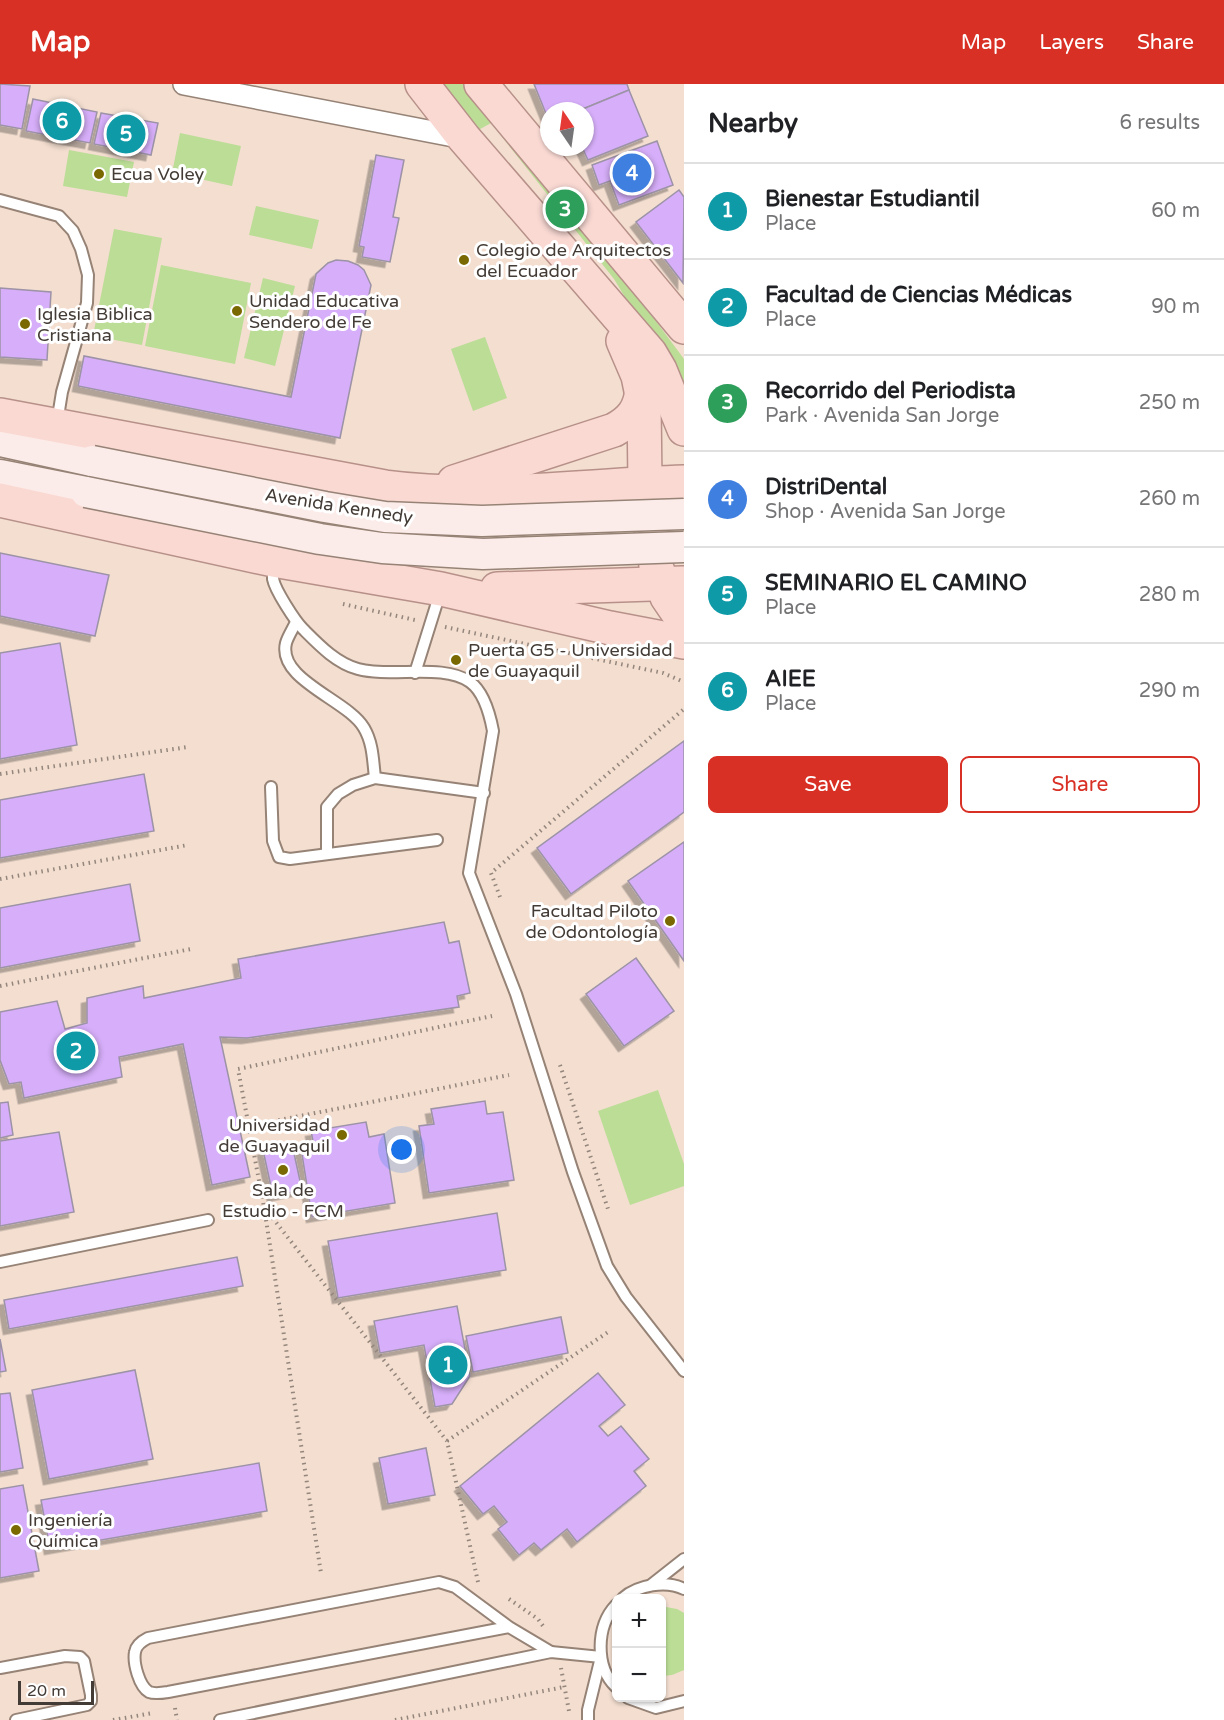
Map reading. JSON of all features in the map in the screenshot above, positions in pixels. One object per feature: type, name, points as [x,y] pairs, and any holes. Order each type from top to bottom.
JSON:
[{"type":"main road","points":[[422,84],[464,138],[650,353],[660,370],[684,429]]},
{"type":"main road","points":[[481,84],[684,327]]},
{"type":"main road","points":[[604,299],[639,376],[644,405],[645,483],[656,566],[673,584],[675,612],[684,622]]},
{"type":"main road","points":[[385,487],[417,487],[460,482],[614,430],[623,426],[638,410],[642,390]]},
{"type":"main road","points":[[0,415],[385,487],[424,492],[535,491],[684,482]]},
{"type":"main road","name":"Avenida Kennedy","points":[[0,441],[325,507],[386,517],[482,521],[684,514]]},
{"type":"main road","name":"Avenida Kennedy","points":[[0,475],[320,539],[382,549],[483,554],[684,547]]},
{"type":"main road","points":[[535,491],[560,495],[580,506],[593,527],[594,543],[591,557],[574,575],[564,581],[538,589]]},
{"type":"main road","points":[[0,500],[273,560],[441,589],[610,628],[684,642]]},
{"type":"main road","points":[[441,589],[538,589],[673,584]]},
{"type":"street","points":[[184,84],[464,138]]},
{"type":"lane","points":[[0,200],[59,216],[73,231],[83,258],[87,275],[87,303],[62,392],[56,426]]},
{"type":"lane","points":[[273,560],[273,580],[296,622],[336,658],[357,669],[415,673],[447,672],[471,683],[483,700],[490,714],[493,731],[469,873],[516,994],[600,1250],[613,1278],[684,1371]]},
{"type":"lane","points":[[415,673],[441,589]]},
{"type":"lane","points":[[296,622],[286,645],[291,664],[305,683],[337,702],[364,727],[370,742],[375,778]]},
{"type":"lane","points":[[327,854],[327,807],[338,794],[353,785],[375,778],[484,793]]},
{"type":"lane","points":[[271,787],[273,841],[279,857],[290,859],[437,840]]},
{"type":"lane","points":[[0,1262],[208,1220]]},
{"type":"lane","points":[[628,1594],[651,1585],[684,1559]]},
{"type":"lane","points":[[509,1627],[168,1692],[151,1693],[142,1687],[138,1677],[135,1651],[139,1643],[148,1638],[439,1582],[455,1587],[509,1627],[551,1652]]},
{"type":"lane","points":[[651,1585],[677,1586],[684,1589]]},
{"type":"lane","points":[[588,1720],[588,1710],[601,1657],[601,1633],[612,1610]]},
{"type":"lane","points":[[220,1720],[551,1652],[601,1657]]},
{"type":"lane","points":[[0,1668],[64,1656],[80,1657],[84,1662],[91,1695],[87,1706],[16,1720]]},
{"type":"lane","points":[[601,1657],[612,1682]]},
{"type":"lane","points":[[639,1702],[656,1708],[684,1701]]},
{"type":"path","points":[[503,906],[492,873],[684,709]]},
{"type":"path","points":[[0,774],[188,747]]},
{"type":"path","points":[[0,879],[188,845]]},
{"type":"path","points":[[0,986],[191,950]]},
{"type":"path","points":[[321,1573],[264,1207],[238,1069],[492,1016]]},
{"type":"path","points":[[558,1060],[610,1215]]},
{"type":"path","points":[[249,1126],[509,1075]]},
{"type":"path","points":[[208,1220],[264,1207]]},
{"type":"path","points":[[264,1207],[447,1441],[478,1582]]},
{"type":"path","points":[[447,1441],[611,1330]]},
{"type":"path","points":[[395,1720],[564,1687]]},
{"type":"path","points":[[175,1708],[177,1720]]},
{"type":"green space","points":[[422,84],[480,84],[684,359],[684,401],[678,385],[614,279],[491,123],[464,138]]},
{"type":"green space","points":[[180,133],[241,146],[232,186],[172,173]]},
{"type":"green space","name":"Ecua Voley","points":[[69,150],[134,162],[127,197],[63,186]]},
{"type":"green space","points":[[256,206],[319,220],[312,249],[249,235]]},
{"type":"green space","points":[[114,229],[162,238],[142,345],[93,336]]},
{"type":"green space","points":[[161,265],[251,283],[235,364],[145,346]]},
{"type":"green space","points":[[263,278],[295,286],[275,366],[244,358]]},
{"type":"green space","points":[[485,337],[507,398],[473,411],[451,349]]},
{"type":"green space","points":[[658,1090],[684,1164],[684,1186],[630,1205],[598,1111]]},
{"type":"green space","points":[[666,1607],[684,1613],[684,1670],[666,1676]]},
{"type":"building","points":[[0,84],[30,86],[22,129],[0,125]]},
{"type":"building","points":[[534,84],[627,84],[629,90],[594,104],[594,102],[541,102]]},
{"type":"building","points":[[629,90],[648,136],[588,160],[586,156],[594,156],[594,104]]},
{"type":"building","points":[[33,99],[97,112],[90,143],[26,131]]},
{"type":"building","points":[[101,113],[158,123],[151,155],[94,144]]},
{"type":"building","points":[[657,141],[673,185],[619,205],[610,181],[599,185],[592,165]]},
{"type":"building","points":[[376,155],[404,160],[393,217],[399,218],[390,262],[362,257],[364,247],[359,246]]},
{"type":"building","points":[[679,190],[684,197],[683,283],[636,222]]},
{"type":"building","points":[[336,260],[358,265],[364,270],[371,285],[340,438],[78,386],[84,356],[291,397],[316,274],[328,263]]},
{"type":"building","name":"Iglesia Biblica Cristiana","points":[[0,288],[51,292],[47,360],[0,357]]},
{"type":"building","points":[[0,553],[109,575],[95,636],[0,616]]},
{"type":"building","points":[[60,643],[77,745],[0,759],[0,653]]},
{"type":"building","points":[[684,741],[684,812],[571,894],[537,848]]},
{"type":"building","points":[[144,774],[154,831],[0,858],[0,800]]},
{"type":"building","name":"Facultad Piloto de Odontología","points":[[684,842],[684,961],[628,881]]},
{"type":"building","points":[[130,884],[140,941],[0,968],[0,908]]},
{"type":"building","points":[[444,922],[449,943],[459,941],[470,993],[457,996],[459,1007],[247,1038],[220,1037],[250,1177],[212,1185],[183,1044],[119,1057],[122,1077],[24,1098],[21,1082],[9,1084],[0,1060],[0,1012],[57,1001],[65,1029],[87,1023],[87,998],[143,986],[144,998],[241,978],[238,959]]},
{"type":"building","points":[[636,958],[674,1011],[624,1046],[586,994]]},
{"type":"building","points":[[485,1101],[487,1114],[503,1112],[514,1180],[429,1193],[419,1126],[434,1124],[431,1109]]},
{"type":"building","points":[[8,1102],[13,1135],[0,1138],[0,1103]]},
{"type":"building","points":[[366,1122],[369,1137],[384,1134],[395,1203],[312,1217],[301,1148],[314,1146],[311,1131]]},
{"type":"building","points":[[59,1132],[74,1212],[0,1226],[0,1141]]},
{"type":"building","name":"Sala de Estudio - FCM","points":[[292,1144],[302,1190],[273,1196],[263,1150]]},
{"type":"building","points":[[497,1213],[506,1270],[338,1298],[328,1241]]},
{"type":"building","points":[[237,1257],[243,1286],[9,1329],[4,1300]]},
{"type":"building","points":[[457,1306],[470,1376],[452,1404],[435,1407],[424,1345],[380,1353],[374,1321]]},
{"type":"building","points":[[561,1317],[568,1353],[473,1372],[466,1336]]},
{"type":"building","points":[[0,1339],[6,1371],[0,1372]]},
{"type":"building","points":[[135,1370],[153,1459],[49,1479],[32,1390]]},
{"type":"building","points":[[598,1373],[625,1405],[599,1426],[608,1436],[621,1426],[649,1459],[634,1471],[646,1486],[577,1542],[567,1529],[541,1550],[534,1543],[519,1555],[498,1529],[507,1522],[494,1506],[483,1514],[460,1486]]},
{"type":"building","points":[[10,1393],[23,1468],[0,1472],[0,1394]]},
{"type":"building","points":[[426,1448],[435,1495],[388,1504],[379,1458]]},
{"type":"building","points":[[259,1463],[267,1511],[50,1549],[41,1500]]},
{"type":"building","name":"Ingeniería Química","points":[[23,1485],[39,1571],[0,1578],[0,1489]]},
{"type":"place","name":"AIEE","points":[[62,121]]},
{"type":"place","name":"SEMINARIO EL CAMINO","points":[[126,134]]},
{"type":"place","name":"DistriDental","points":[[632,173]]},
{"type":"place","name":"Ecua Voley","points":[[99,174]]},
{"type":"place","name":"Recorrido del Periodista","points":[[565,209]]},
{"type":"place","name":"Colegio de Arquitectos del Ecuador","points":[[464,260]]},
{"type":"place","name":"Unidad Educativa Sendero de Fe","points":[[237,311]]},
{"type":"place","name":"Iglesia Biblica Cristiana","points":[[25,324]]},
{"type":"place","name":"Puerta G5 - Universidad de Guayaquil","points":[[456,660]]},
{"type":"place","name":"Facultad Piloto de Odontología","points":[[670,921]]},
{"type":"place","name":"Facultad de Ciencias Médicas","points":[[76,1051]]},
{"type":"place","name":"Universidad de Guayaquil","points":[[342,1135]]},
{"type":"place","name":"Sala de Estudio - FCM","points":[[283,1170]]},
{"type":"place","name":"Bienestar Estudiantil","points":[[448,1365]]},
{"type":"place","name":"Ingeniería Química","points":[[16,1530]]}]
